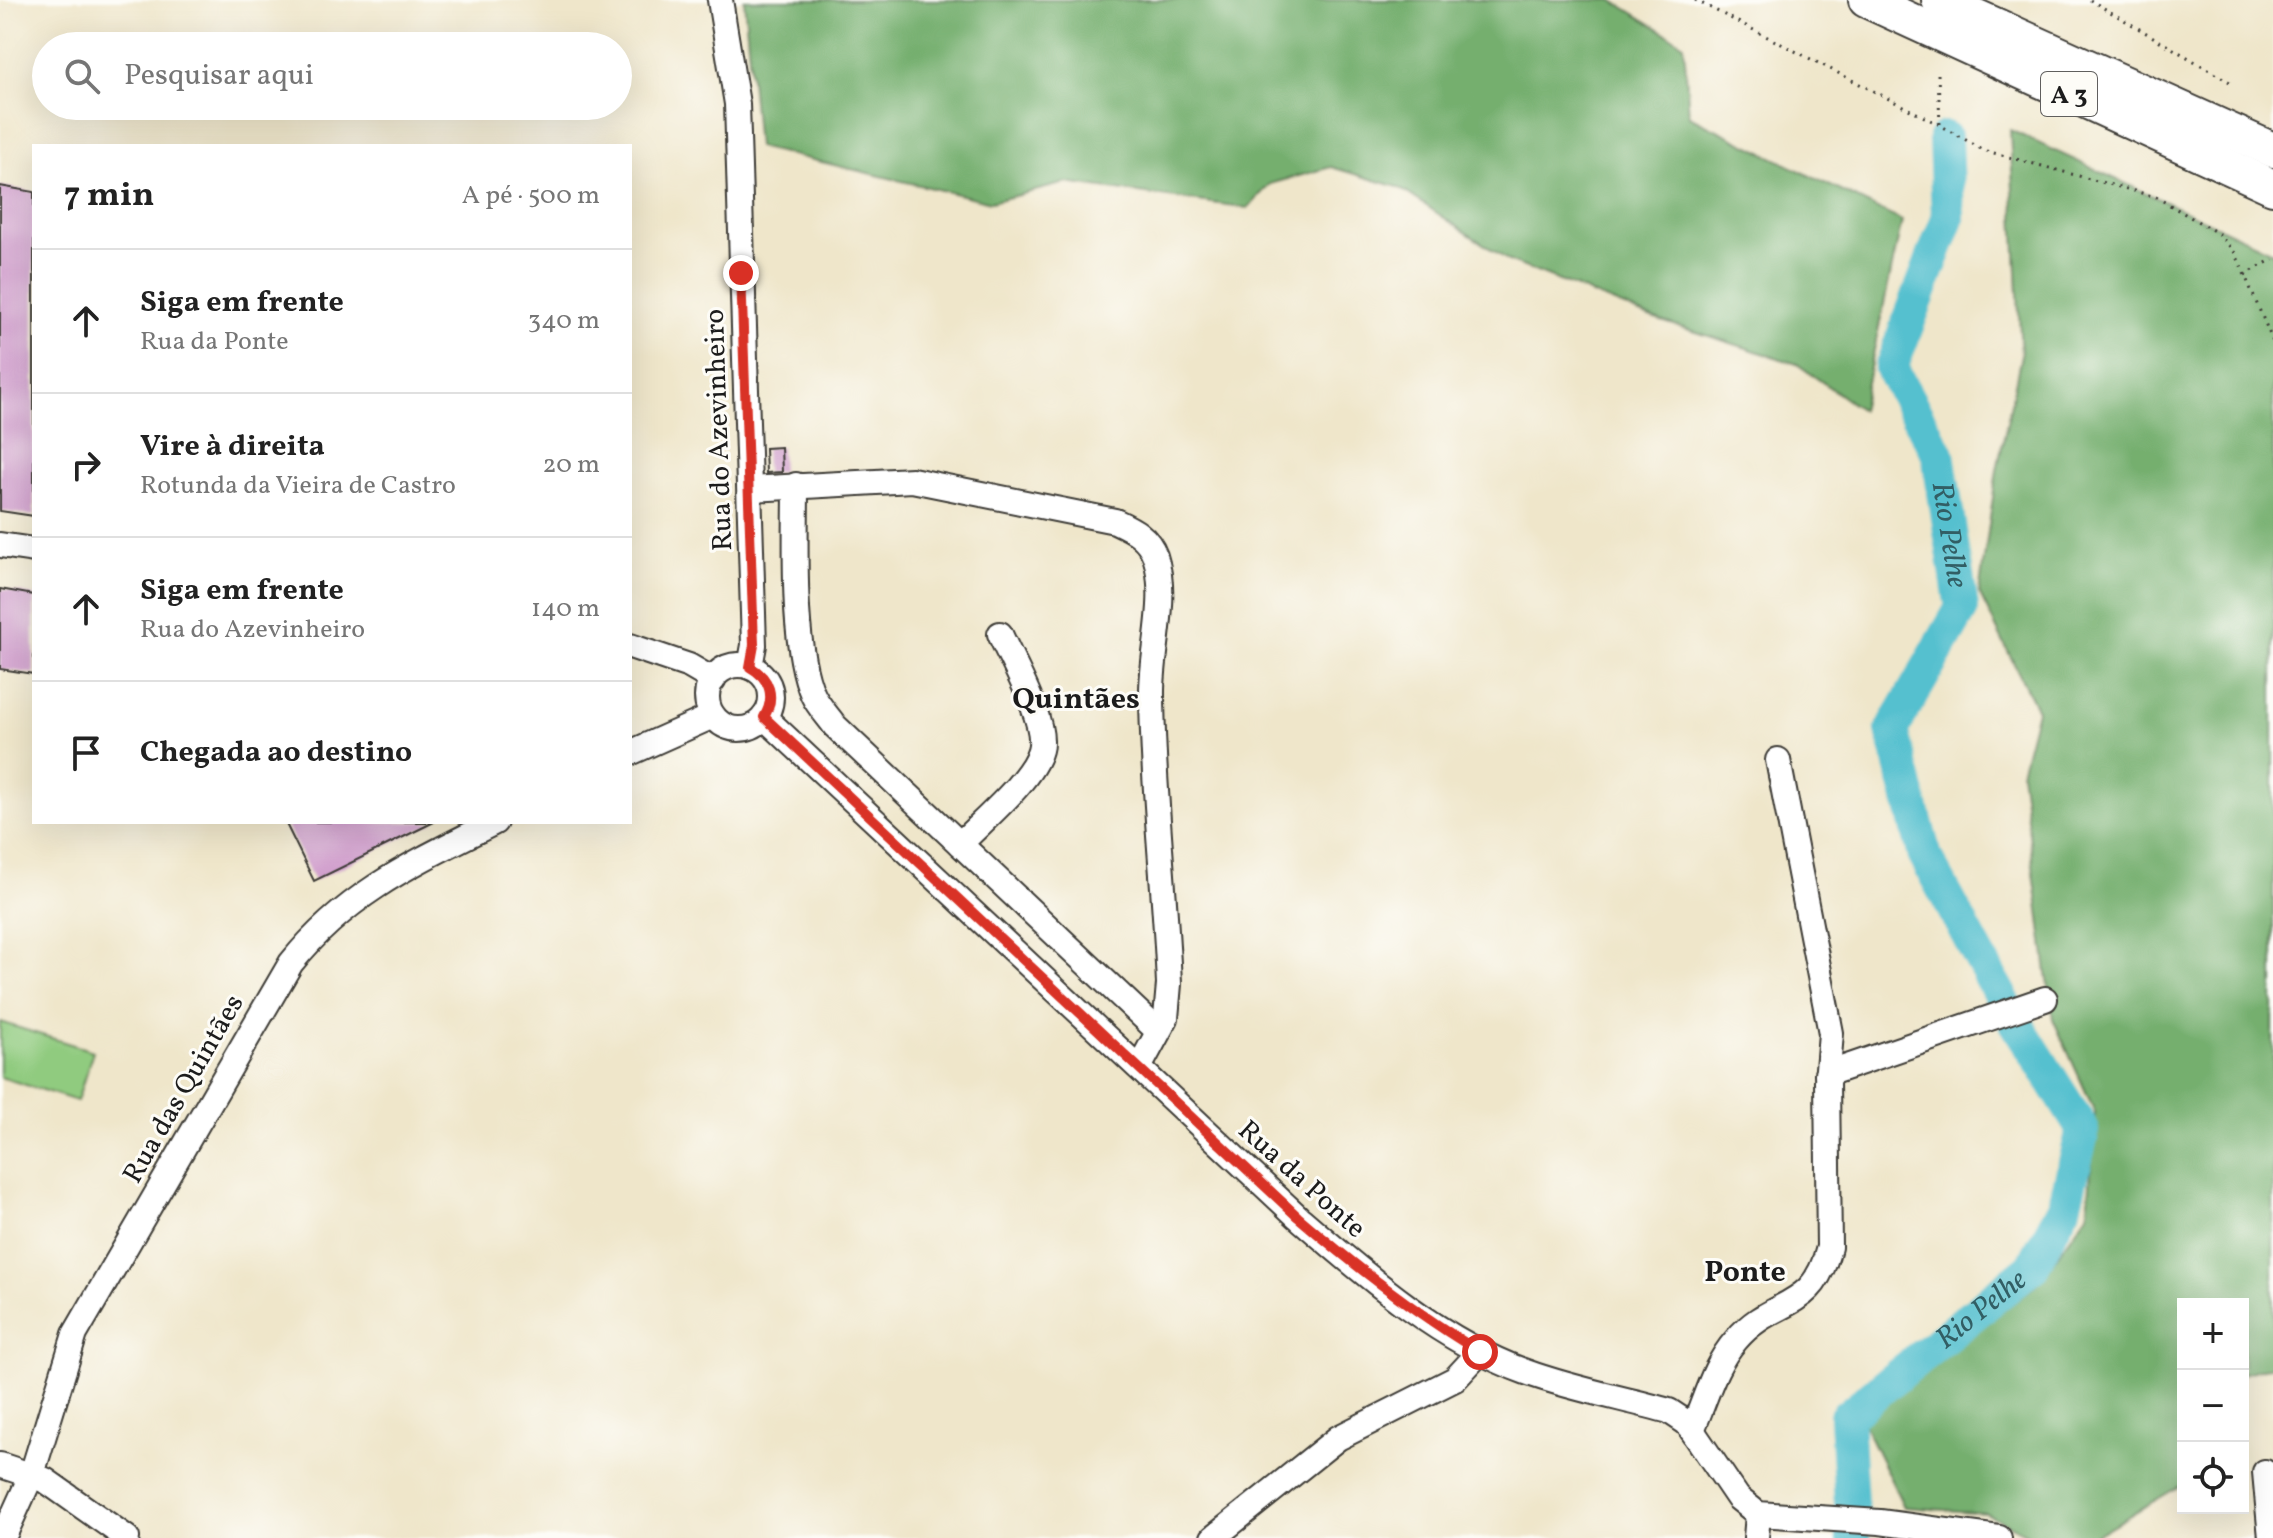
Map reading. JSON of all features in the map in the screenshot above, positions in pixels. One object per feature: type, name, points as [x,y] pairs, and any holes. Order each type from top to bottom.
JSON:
[{"type":"highway","name":"A 3","points":[[1866,0],[2273,187]]},
{"type":"highway","name":"A 3","points":[[1939,0],[2273,150]]},
{"type":"street","name":"Rua do Azevinheiro","points":[[720,0],[737,104],[751,489],[754,645],[750,667]]},
{"type":"street","points":[[751,489],[912,480],[1115,521],[1140,533],[1154,554],[1160,588],[1151,675],[1153,771],[1169,984],[1166,1018],[1140,1066]]},
{"type":"street","points":[[796,485],[796,580],[806,671],[814,697],[835,726],[1158,1031]]},
{"type":"street","points":[[0,545],[32,550]]},
{"type":"street","points":[[960,844],[1030,769],[1041,748],[1040,725],[1000,634]]},
{"type":"street","points":[[632,647],[676,661],[713,680]]},
{"type":"street","points":[[730,667],[750,667],[764,677],[771,693],[764,717],[748,728],[729,727],[713,716],[708,698],[713,680],[730,667]]},
{"type":"street","points":[[632,752],[713,716]]},
{"type":"street","name":"Rua da Ponte","points":[[764,717],[1337,1251],[1443,1330],[1480,1352],[1528,1373],[1669,1411],[1692,1430],[1757,1526],[1835,1519],[1999,1538]]},
{"type":"street","points":[[1692,1430],[1722,1356],[1739,1336],[1770,1312],[1808,1292],[1823,1271],[1831,1219],[1827,1074],[1831,1033],[1778,760]]},
{"type":"street","name":"Rua das Quintães","points":[[3,1538],[32,1474],[75,1334],[291,963],[325,925],[364,892],[491,824]]},
{"type":"street","points":[[1827,1074],[2045,999]]},
{"type":"street","points":[[1213,1538],[1338,1438],[1455,1379],[1480,1352]]},
{"type":"street","points":[[0,1465],[32,1474],[127,1538]]},
{"type":"street","points":[[2265,1472],[2271,1538]]},
{"type":"path","points":[[1695,0],[1983,150],[2156,197],[2219,234],[2236,254],[2273,342]]},
{"type":"path","points":[[2090,0],[2235,85]]},
{"type":"path","points":[[1938,74],[1940,125]]},
{"type":"path","points":[[2245,275],[2273,259]]},
{"type":"green space","points":[[744,0],[1612,0],[1684,44],[1689,116],[1902,221],[1861,410],[1797,364],[1652,318],[1509,261],[1398,187],[1331,167],[1270,184],[1248,208],[1066,183],[991,202],[757,147]]},
{"type":"green space","points":[[2010,130],[2273,252],[2273,1365],[2249,1372],[2249,1298],[2177,1298],[2177,1488],[2091,1538],[2034,1538],[1986,1513],[1904,1507],[1862,1421],[2037,1284],[2088,1213],[2095,1112],[2053,1019],[2021,772],[2037,710],[1979,593],[1997,470],[2021,355]]},
{"type":"green space","points":[[0,1022],[93,1051],[77,1101],[0,1077]]},
{"type":"building","points":[[0,186],[32,192],[32,516],[0,511]]},
{"type":"building","points":[[781,447],[782,472],[766,473],[765,448]]},
{"type":"building","points":[[0,589],[32,595],[32,674],[0,669]]},
{"type":"building","points":[[286,824],[430,824],[314,881]]},
{"type":"waterway","name":"Rio Pelhe","points":[[1945,138],[1948,218],[1891,368],[1938,454],[1962,608],[1892,730],[1925,856],[2007,1008]]},
{"type":"waterway","name":"Rio Pelhe","points":[[1853,1538],[1846,1417],[2032,1267],[2064,1207],[2083,1130],[2015,1021]]},
{"type":"district","name":"Quintães","points":[[1076,698]]},
{"type":"district","name":"Ponte","points":[[1745,1271]]},
{"type":"route","points":[[741,273],[751,489],[754,645],[750,667],[764,677],[771,693],[769,710],[764,717],[1298,1217],[1347,1260],[1443,1330],[1480,1352]]}]
